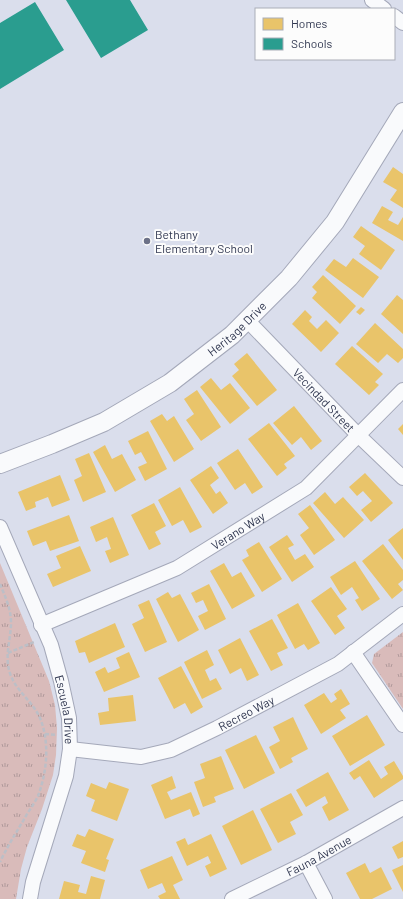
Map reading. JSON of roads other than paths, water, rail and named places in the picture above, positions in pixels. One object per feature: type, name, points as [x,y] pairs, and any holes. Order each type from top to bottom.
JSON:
[{"type":"street","points":[[372,0],[383,8]]},
{"type":"street","points":[[395,17],[403,23]]},
{"type":"street","name":"Heritage Drive","points":[[0,464],[104,422],[170,383],[232,335],[289,278],[335,222],[403,112]]},
{"type":"street","name":"Vecindad Street","points":[[247,320],[358,435],[403,478]]},
{"type":"street","name":"Verano Way","points":[[41,625],[177,568],[306,488],[403,390]]},
{"type":"street","name":"Escuela Drive","points":[[0,527],[50,645],[61,681],[69,718],[70,749],[66,776],[33,882],[30,899]]},
{"type":"street","name":"Recreo Way","points":[[70,749],[141,757],[171,750],[217,728],[338,664],[403,614]]},
{"type":"street","points":[[353,652],[403,725]]},
{"type":"street","name":"Fauna Avenue","points":[[232,899],[306,864],[403,808]]},
{"type":"street","points":[[306,864],[325,899]]},
{"type":"place","name":"Bethany Elementary School","points":[[147,241]]}]
